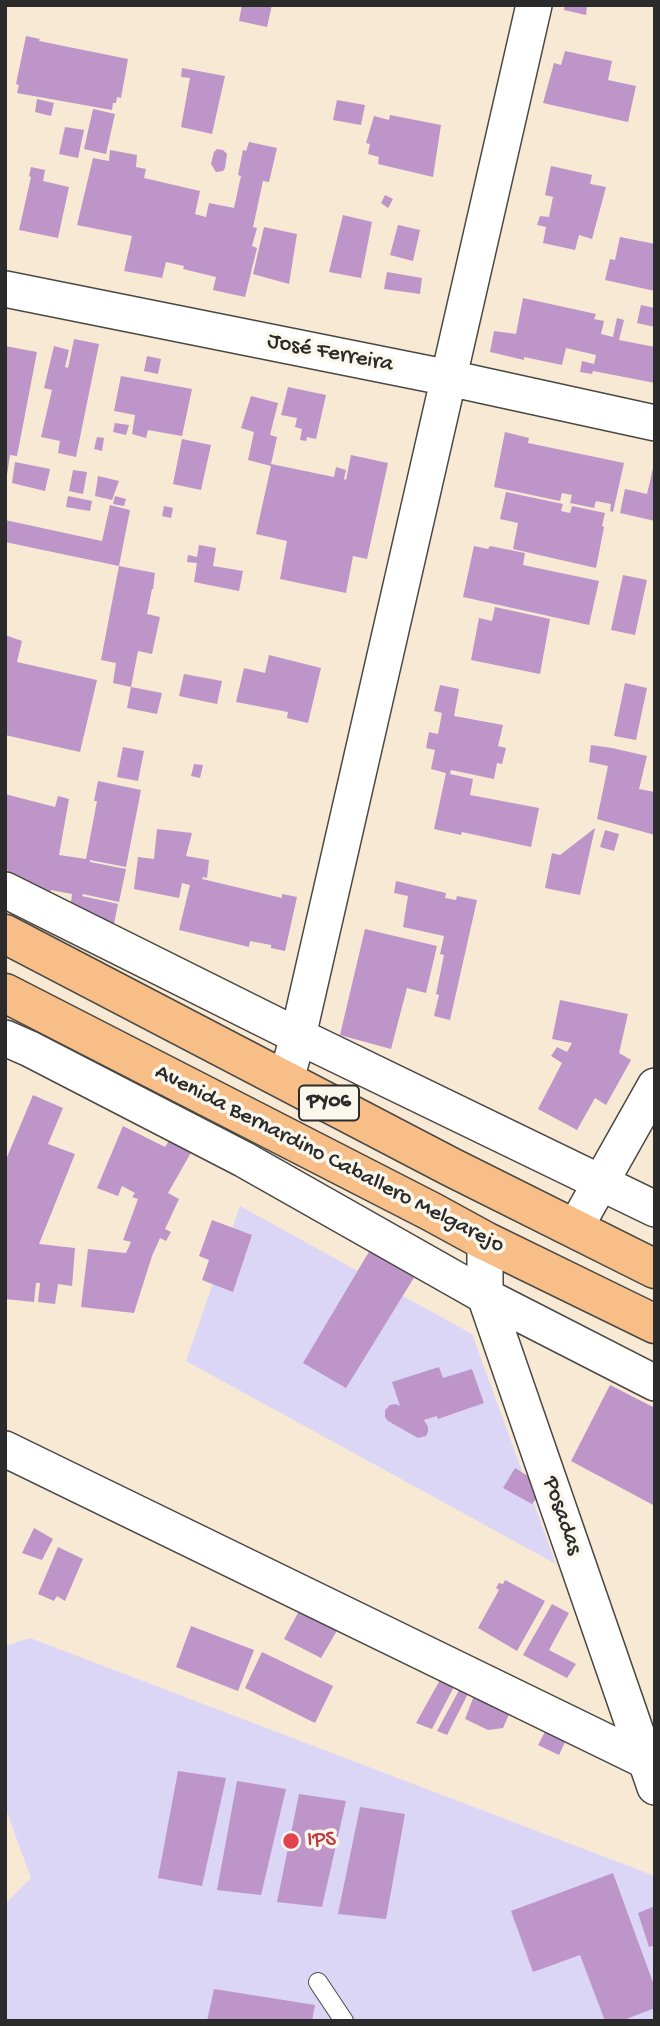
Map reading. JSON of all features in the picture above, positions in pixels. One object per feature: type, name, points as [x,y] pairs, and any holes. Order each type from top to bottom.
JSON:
[{"type":"highway","name":"PY06","points":[[5,934],[452,1167],[655,1269]]},
{"type":"highway","name":"Avenida Bernardino Caballero Melgarejo","points":[[5,993],[485,1241],[655,1324]]},
{"type":"street","points":[[286,1080],[534,5]]},
{"type":"street","name":"José Ferreira","points":[[5,289],[449,378],[655,423]]},
{"type":"street","points":[[5,890],[655,1209]]},
{"type":"street","points":[[5,1038],[256,1167],[485,1296],[655,1383]]},
{"type":"street","points":[[576,1228],[655,1086]]},
{"type":"street","points":[[256,1167],[277,1133]]},
{"type":"street","name":"Posadas","points":[[485,1241],[485,1296],[650,1774]]},
{"type":"street","points":[[5,1449],[650,1774]]},
{"type":"lane","points":[[318,1982],[344,2021]]},
{"type":"shaded area","points":[[240,1206],[472,1334],[556,1564],[186,1361]]},
{"type":"shaded area","name":"IPS","points":[[30,1638],[655,1876],[655,2021],[5,2021],[5,1904],[31,1878],[5,1807],[5,1646]]},
{"type":"building","points":[[242,5],[272,5],[267,27],[239,21]]},
{"type":"building","points":[[565,5],[587,5],[586,15],[564,10]]},
{"type":"building","points":[[26,36],[128,59],[121,98],[117,97],[112,110],[17,93],[19,85],[16,84]]},
{"type":"building","points":[[565,51],[612,61],[608,80],[636,86],[628,122],[543,103],[554,63],[561,65]]},
{"type":"building","points":[[182,68],[225,76],[212,134],[181,127],[190,78],[181,77]]},
{"type":"building","points":[[37,99],[54,103],[51,116],[35,112]]},
{"type":"building","points":[[337,100],[365,105],[361,125],[333,120]]},
{"type":"building","points":[[93,109],[115,114],[106,154],[84,149]]},
{"type":"building","points":[[390,115],[441,125],[433,177],[378,164],[379,157],[368,154],[370,144],[366,143],[374,116],[389,120]]},
{"type":"building","points":[[65,127],[84,130],[78,158],[59,154]]},
{"type":"building","points":[[249,142],[277,148],[269,182],[263,181],[253,227],[257,228],[252,246],[257,248],[245,297],[213,290],[216,277],[166,262],[162,278],[124,271],[132,236],[77,225],[93,158],[109,161],[110,150],[137,155],[136,167],[146,169],[144,178],[200,191],[195,214],[206,217],[209,203],[234,208],[243,150],[246,151]]},
{"type":"building","points":[[217,149],[227,154],[225,168],[216,172],[211,164]]},
{"type":"building","points":[[551,166],[592,175],[590,184],[606,187],[592,239],[579,235],[575,250],[543,243],[546,227],[537,225],[540,216],[549,217],[553,197],[545,195]]},
{"type":"building","points":[[31,167],[45,170],[43,181],[69,187],[58,238],[19,230]]},
{"type":"building","points":[[385,195],[393,199],[388,208],[381,203]]},
{"type":"building","points":[[343,215],[372,222],[361,278],[329,272]]},
{"type":"building","points":[[398,225],[420,230],[413,261],[390,255]]},
{"type":"building","points":[[264,227],[297,234],[289,284],[253,274]]},
{"type":"building","points":[[620,237],[655,244],[655,291],[605,280],[610,259],[615,260]]},
{"type":"building","points":[[387,272],[422,278],[420,294],[384,289]]},
{"type":"building","points":[[523,298],[596,314],[594,319],[604,321],[601,334],[613,337],[617,318],[624,320],[619,340],[655,347],[655,383],[593,371],[592,374],[580,372],[582,361],[594,364],[596,355],[566,348],[562,365],[490,352],[494,331],[516,334]]},
{"type":"building","points":[[641,305],[655,308],[655,327],[637,323]]},
{"type":"building","points":[[74,339],[99,344],[76,457],[58,453],[60,441],[41,437],[52,390],[44,388],[54,346],[69,350],[65,367],[68,368]]},
{"type":"building","points":[[5,346],[37,352],[17,456],[10,455],[7,475]]},
{"type":"building","points":[[147,356],[161,359],[158,374],[144,371]]},
{"type":"building","points":[[121,376],[192,389],[182,436],[148,430],[146,438],[132,434],[135,415],[114,411]]},
{"type":"building","points":[[288,387],[326,395],[316,439],[307,437],[306,441],[300,440],[302,429],[295,427],[297,418],[281,415]]},
{"type":"building","points":[[251,396],[278,403],[270,435],[277,437],[271,464],[334,477],[336,467],[346,470],[346,480],[351,455],[388,463],[367,559],[353,556],[346,593],[280,579],[287,541],[256,534],[271,466],[248,460],[254,432],[241,428]]},
{"type":"building","points":[[115,423],[129,425],[126,435],[113,432]]},
{"type":"building","points":[[505,432],[529,438],[528,443],[624,463],[613,512],[610,511],[611,504],[596,501],[594,508],[570,503],[572,495],[562,493],[560,501],[494,487]]},
{"type":"building","points":[[97,437],[104,438],[102,451],[94,449]]},
{"type":"building","points":[[182,439],[211,445],[201,490],[173,484]]},
{"type":"building","points":[[15,462],[50,469],[45,491],[12,483]]},
{"type":"building","points":[[654,464],[655,521],[620,513],[625,489],[647,494]]},
{"type":"building","points":[[73,470],[87,472],[83,494],[69,491]]},
{"type":"building","points":[[98,476],[119,481],[112,500],[95,496]]},
{"type":"building","points":[[506,492],[563,504],[561,511],[570,513],[572,506],[605,513],[596,568],[513,549],[518,523],[500,519]]},
{"type":"building","points":[[68,496],[92,501],[90,511],[66,507]]},
{"type":"building","points":[[115,496],[126,499],[124,506],[113,504]]},
{"type":"building","points":[[110,505],[130,510],[119,566],[5,542],[5,520],[102,541]]},
{"type":"building","points":[[164,506],[173,508],[171,518],[162,516]]},
{"type":"building","points":[[199,545],[216,548],[213,566],[243,571],[239,591],[194,582],[197,563],[187,562],[188,555],[197,557]]},
{"type":"building","points":[[474,546],[488,549],[490,546],[525,553],[523,565],[599,581],[589,625],[463,597]]},
{"type":"building","points":[[119,566],[155,573],[147,614],[160,617],[152,654],[138,651],[131,687],[113,683],[116,663],[101,660]]},
{"type":"building","points":[[623,575],[647,580],[635,635],[611,630]]},
{"type":"building","points":[[495,607],[550,619],[540,674],[471,660],[479,618],[492,621]]},
{"type":"building","points":[[5,635],[22,641],[17,662],[97,680],[80,752],[5,735]]},
{"type":"building","points":[[269,655],[321,668],[308,723],[287,718],[288,712],[236,702],[244,668],[265,673]]},
{"type":"building","points":[[184,674],[222,681],[217,704],[179,696]]},
{"type":"building","points":[[625,683],[647,688],[636,740],[614,736]]},
{"type":"building","points":[[440,685],[459,689],[454,716],[503,725],[498,746],[506,748],[502,764],[497,763],[494,779],[451,770],[450,774],[473,779],[470,795],[539,808],[531,847],[462,832],[461,835],[434,829],[446,773],[431,769],[435,750],[426,748],[429,732],[438,734],[442,713],[434,711]]},
{"type":"building","points":[[131,687],[162,693],[157,714],[127,708]]},
{"type":"building","points":[[591,745],[647,756],[639,789],[655,792],[655,835],[597,819],[608,766],[589,762]]},
{"type":"building","points":[[123,747],[144,751],[138,781],[117,777]]},
{"type":"building","points":[[194,764],[203,765],[200,778],[191,776]]},
{"type":"building","points":[[98,781],[141,790],[126,867],[90,860],[126,869],[119,902],[83,894],[82,896],[118,904],[114,924],[71,902],[72,894],[51,890],[50,893],[5,869],[5,794],[55,807],[58,796],[69,799],[59,855],[86,859]]},
{"type":"building","points":[[595,828],[580,895],[545,888],[552,853],[560,855]]},
{"type":"building","points":[[157,829],[192,833],[186,856],[209,860],[207,878],[202,879],[282,898],[282,894],[297,897],[285,951],[271,948],[271,945],[250,941],[249,947],[179,930],[190,885],[182,883],[179,898],[134,889],[138,857],[154,859]]},
{"type":"building","points":[[605,830],[619,834],[614,851],[600,847]]},
{"type":"building","points":[[396,881],[446,893],[445,898],[456,900],[457,896],[477,900],[450,1020],[434,1016],[444,955],[440,954],[444,936],[403,927],[408,896],[394,893]]},
{"type":"building","points":[[365,929],[437,946],[426,993],[407,988],[391,1049],[340,1035]]},
{"type":"building","points":[[560,1000],[628,1014],[619,1053],[631,1060],[606,1105],[595,1098],[577,1130],[538,1109],[562,1063],[551,1056],[557,1047],[567,1052],[572,1043],[552,1039]]},
{"type":"building","points":[[33,1095],[63,1108],[48,1144],[75,1154],[39,1244],[75,1248],[72,1286],[58,1284],[55,1304],[38,1302],[40,1283],[36,1283],[34,1302],[5,1299],[5,1162]]},
{"type":"building","points":[[123,1126],[165,1147],[172,1136],[193,1149],[168,1193],[179,1199],[165,1229],[171,1232],[166,1241],[160,1238],[134,1313],[81,1307],[88,1249],[126,1253],[131,1242],[123,1240],[138,1199],[132,1197],[135,1193],[122,1186],[118,1196],[97,1188]]},
{"type":"building","points":[[212,1220],[252,1235],[233,1292],[202,1280],[209,1260],[199,1256]]},
{"type":"building","points":[[370,1250],[415,1276],[346,1388],[303,1363]]},
{"type":"building","points":[[439,1367],[443,1378],[472,1369],[484,1403],[438,1419],[437,1416],[424,1420],[428,1432],[426,1436],[418,1438],[388,1421],[385,1410],[390,1405],[400,1406],[392,1382]]},
{"type":"building","points":[[610,1385],[655,1408],[655,1506],[571,1461]]},
{"type":"building","points":[[515,1468],[531,1478],[537,1498],[532,1504],[503,1488]]},
{"type":"building","points":[[34,1528],[53,1539],[42,1560],[22,1553]]},
{"type":"building","points":[[58,1547],[83,1559],[65,1601],[57,1596],[54,1601],[38,1594]]},
{"type":"building","points":[[505,1580],[545,1601],[517,1651],[478,1628],[499,1590],[496,1588]]},
{"type":"building","points":[[552,1604],[569,1613],[549,1650],[576,1664],[567,1678],[523,1655]]},
{"type":"building","points":[[300,1609],[338,1629],[321,1658],[284,1639]]},
{"type":"building","points":[[191,1626],[254,1650],[238,1691],[176,1667]]},
{"type":"building","points":[[262,1652],[333,1686],[315,1723],[245,1688]]},
{"type":"building","points":[[445,1671],[458,1679],[432,1729],[416,1723]]},
{"type":"building","points":[[464,1681],[472,1686],[447,1735],[437,1731]]},
{"type":"building","points":[[478,1685],[511,1710],[503,1728],[488,1730],[465,1719]]},
{"type":"building","points":[[547,1728],[567,1738],[559,1755],[538,1745]]},
{"type":"building","points":[[178,1771],[226,1778],[202,1886],[158,1878]]},
{"type":"building","points":[[237,1781],[286,1789],[261,1895],[217,1890]]},
{"type":"building","points":[[299,1794],[346,1801],[322,1907],[277,1902]]},
{"type":"building","points":[[360,1807],[405,1814],[386,1919],[338,1914]]},
{"type":"building","points":[[613,1873],[655,1988],[655,2008],[621,2021],[605,2021],[580,1955],[533,1972],[511,1911]]},
{"type":"building","points":[[655,1906],[655,1945],[649,1947],[638,1913]]},
{"type":"building","points":[[214,1989],[315,2005],[312,2021],[207,2021]]},
{"type":"place","name":"IPS","points":[[291,1841]]}]
